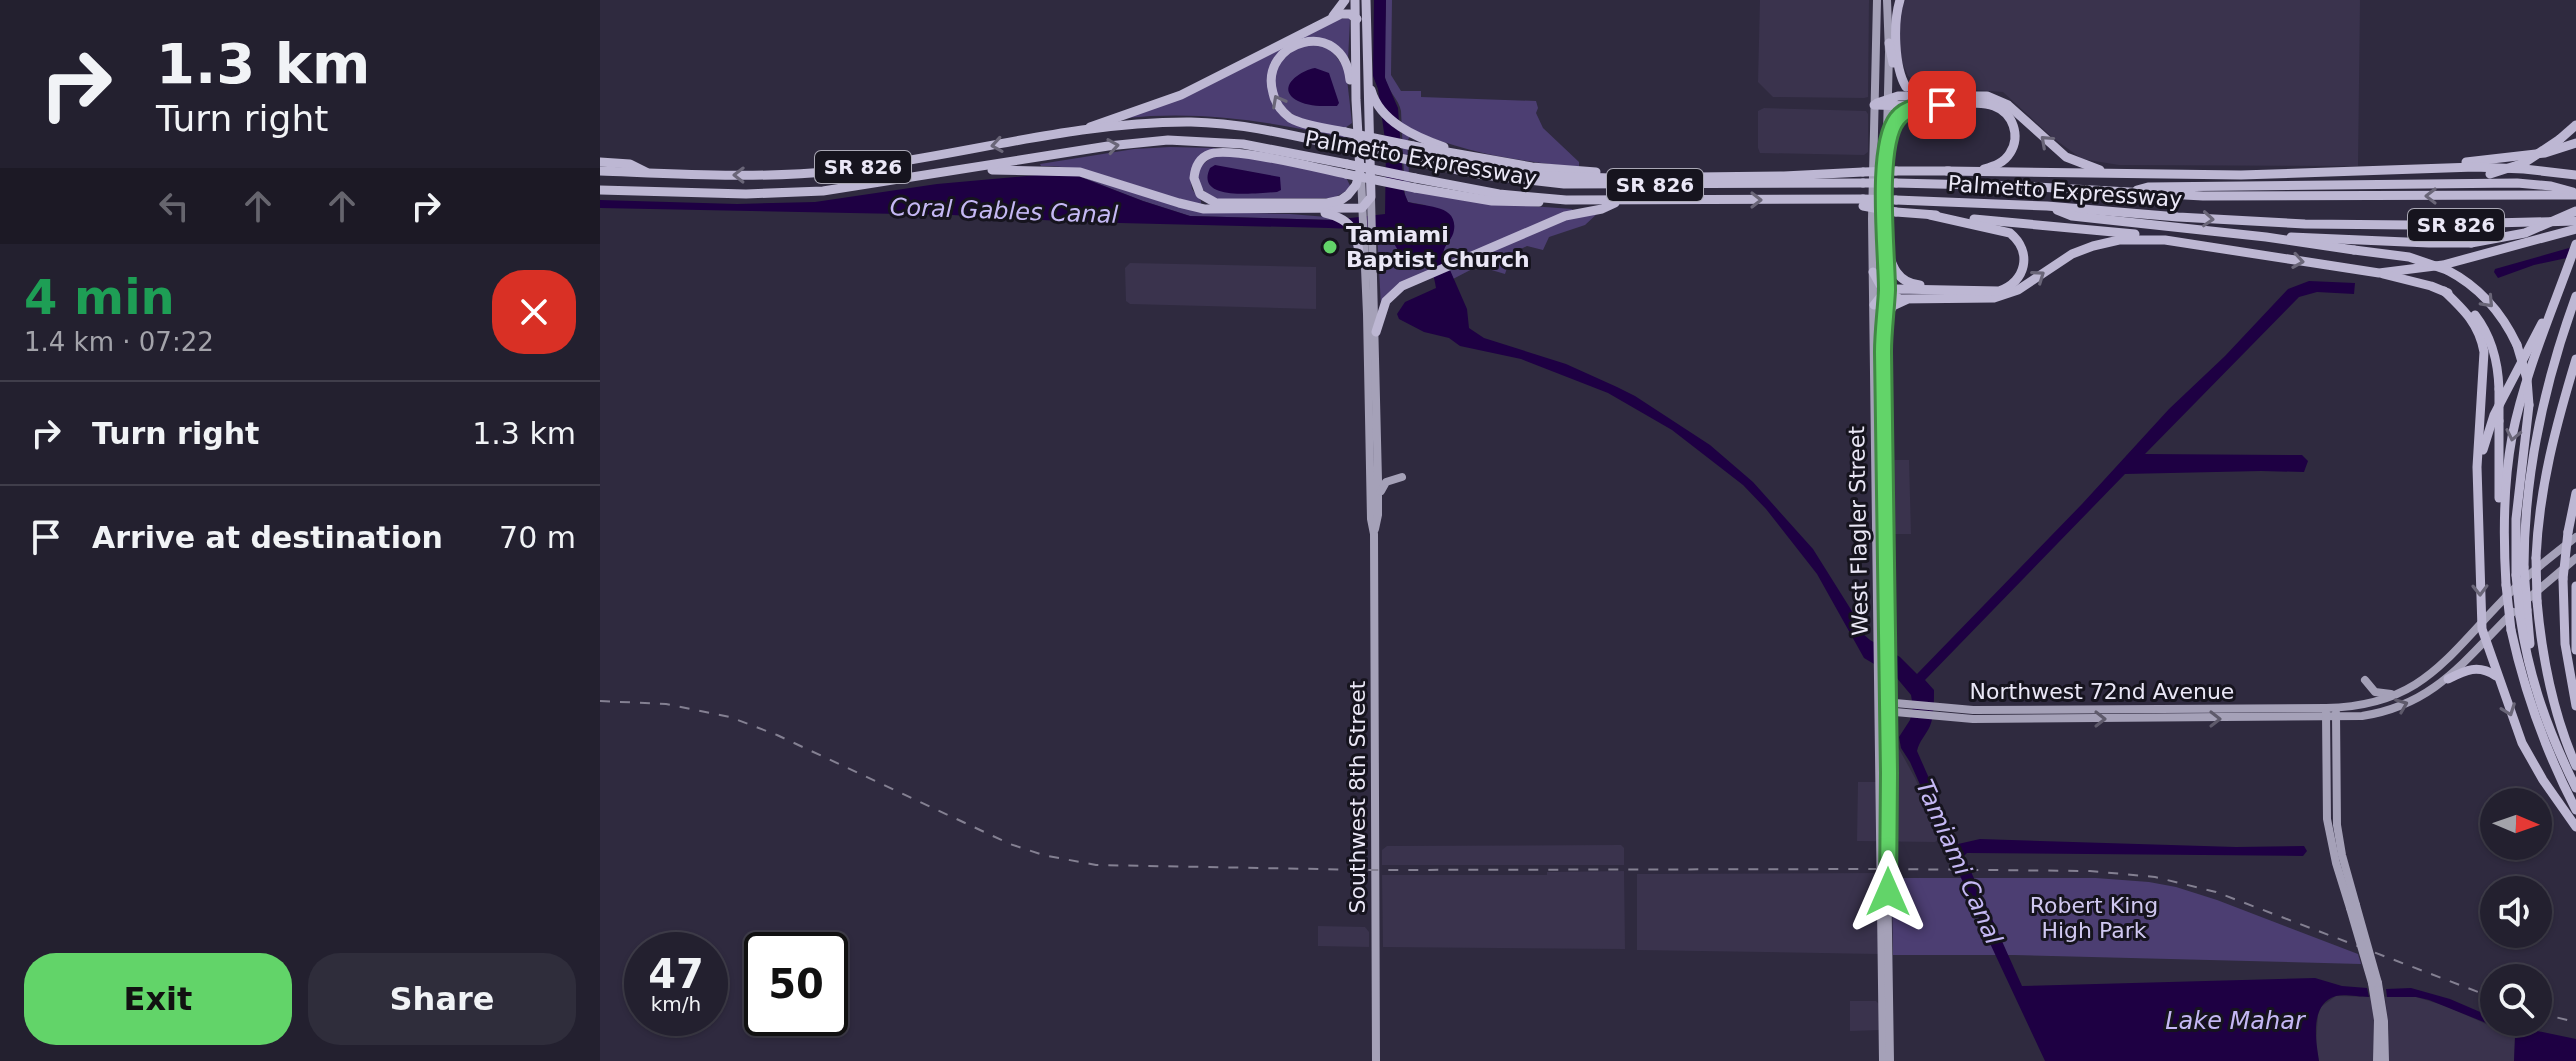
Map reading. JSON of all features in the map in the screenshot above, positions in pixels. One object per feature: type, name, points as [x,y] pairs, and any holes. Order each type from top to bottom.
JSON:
[{"type":"highway","points":[[1331,19],[1345,0]]},
{"type":"highway","name":"Southwest 8th Street","points":[[1355,0],[1360,171]]},
{"type":"highway","points":[[953,171],[1071,170],[1098,175],[1197,207],[1366,212],[1371,197],[1366,0]]},
{"type":"highway","points":[[1900,0],[1897,12],[1898,66],[1906,87]]},
{"type":"highway","points":[[1074,133],[1181,95],[1344,14],[1355,17],[1367,35]]},
{"type":"highway","points":[[1356,100],[1352,94],[1347,62],[1329,44],[1314,41],[1298,44],[1285,51],[1275,65],[1272,89],[1276,102],[1285,114],[1302,123],[1413,146],[1553,169],[1668,177]]},
{"type":"highway","points":[[1889,43],[1896,76],[1906,87],[1927,96]]},
{"type":"highway","points":[[1367,68],[1372,94],[1389,118],[1412,133],[1470,156]]},
{"type":"highway","points":[[1874,105],[1927,96],[1976,95],[1999,100],[2015,110],[2066,157],[2115,173]]},
{"type":"highway","points":[[1888,102],[1918,106],[1991,105],[2011,120],[2015,142],[2010,154],[2001,163],[1985,169],[1947,171]]},
{"type":"highway","points":[[1886,146],[1897,119],[1918,106]]},
{"type":"highway","name":"Palmetto Expressway","points":[[600,171],[743,176],[811,173],[1074,133],[1159,123],[1208,123],[1243,126],[1483,175],[1579,185],[1863,178],[1896,183],[2237,196],[2576,196]]},
{"type":"highway","points":[[2491,178],[2524,163],[2576,125]]},
{"type":"highway","name":"Palmetto Expressway","points":[[600,190],[792,193],[853,188],[1108,146],[1168,140],[1243,144],[1415,183],[1465,198],[1511,203],[1549,199],[1846,199],[1863,203],[1896,200],[2354,225],[2534,222],[2576,216]]},
{"type":"highway","points":[[2411,169],[2545,153],[2576,143]]},
{"type":"highway","points":[[1347,169],[1218,152],[1207,155],[1199,162],[1194,178],[1200,194],[1216,203],[1327,203],[1348,195],[1356,185],[1360,171]]},
{"type":"highway","points":[[600,162],[630,164],[649,173]]},
{"type":"highway","points":[[2128,192],[2148,187],[2233,187],[2355,178],[2379,171],[2411,169],[2512,168],[2576,175]]},
{"type":"highway","points":[[1483,175],[1863,178],[1896,171],[1947,171],[2355,178],[2379,183],[2491,178],[2535,184],[2576,196]]},
{"type":"highway","points":[[1376,332],[1379,317],[1390,296],[1402,286],[1565,216],[1602,209],[1621,201]]},
{"type":"highway","points":[[1863,203],[1896,212],[2110,231],[2165,240]]},
{"type":"highway","points":[[2047,206],[2072,216],[2353,245],[2409,257],[2447,270],[2487,300],[2506,324],[2524,366],[2529,405],[2517,507],[2516,575],[2539,686],[2562,759],[2576,788]]},
{"type":"highway","points":[[1310,209],[1339,217],[1364,233],[1360,263]]},
{"type":"highway","points":[[1874,305],[1887,293],[1897,289],[1992,292],[2011,286],[2020,276],[2024,258],[2020,244],[2010,233],[1930,215]]},
{"type":"highway","points":[[2353,245],[2471,243],[2525,233],[2576,216]]},
{"type":"highway","points":[[1873,272],[1880,286],[1895,297],[2001,297],[2018,290],[2072,254],[2126,239],[2165,240],[2378,272],[2443,265],[2576,229]]},
{"type":"highway","points":[[1885,242],[1893,267],[1901,278],[1935,289]]},
{"type":"highway","points":[[2576,244],[2520,404],[2508,462],[2504,508],[2506,585],[2519,666],[2537,724],[2576,810]]},
{"type":"highway","points":[[2378,272],[2444,291],[2470,309],[2484,328],[2496,356],[2499,389],[2499,542],[2506,585]]},
{"type":"highway","points":[[2444,291],[2471,318],[2484,352],[2477,467],[2481,624],[2485,642],[2530,759],[2576,827]]},
{"type":"highway","points":[[2523,613],[2527,487],[2534,439],[2576,296]]},
{"type":"highway","points":[[1886,318],[1896,304],[1907,299]]},
{"type":"highway","points":[[2479,496],[2481,459],[2490,424],[2544,318],[2553,307]]},
{"type":"highway","points":[[2576,359],[2545,469],[2536,558],[2537,601],[2550,688],[2576,766]]},
{"type":"highway","points":[[2576,493],[2563,579],[2565,644],[2576,706]]},
{"type":"highway","points":[[2576,586],[2576,650]]},
{"type":"highway","points":[[2448,679],[2475,668],[2484,669],[2497,677]]},
{"type":"main road","name":"West Flagler Street","points":[[1877,0],[1873,272],[1878,642],[1883,684]]},
{"type":"main road","name":"West Flagler Street","points":[[1887,0],[1887,293],[1884,337],[1887,647],[1883,706],[1890,1061]]},
{"type":"main road","name":"Southwest 8th Street","points":[[1360,171],[1366,212],[1371,519],[1374,534],[1376,1061]]},
{"type":"main road","name":"Southwest 8th Street","points":[[1364,233],[1375,293],[1378,515],[1374,534]]},
{"type":"main road","points":[[1360,263],[1367,314]]},
{"type":"main road","points":[[1367,314],[1375,293]]},
{"type":"main road","points":[[1874,323],[1884,337]]},
{"type":"main road","points":[[1368,366],[1376,375]]},
{"type":"main road","points":[[1875,388],[1884,396]]},
{"type":"main road","points":[[1378,495],[1386,482],[1402,477]]},
{"type":"main road","name":"Northwest 72nd Avenue","points":[[2012,715],[2071,709],[2331,708],[2370,703],[2396,694],[2428,676],[2464,644],[2511,591],[2572,534]]},
{"type":"main road","name":"Northwest 72nd Avenue","points":[[1883,706],[1908,714],[1935,717],[1973,714],[2071,719],[2248,719],[2378,714],[2412,702],[2448,679],[2513,612],[2576,558]]},
{"type":"main road","points":[[1877,561],[1886,573]]},
{"type":"main road","points":[[2458,670],[2464,644]]},
{"type":"main road","points":[[2365,680],[2375,692],[2396,694]]},
{"type":"main road","points":[[2370,703],[2378,714]]},
{"type":"main road","name":"Northwest 72nd Avenue","points":[[1883,706],[1909,704],[1973,714]]},
{"type":"main road","name":"West Flagler Street","points":[[1883,706],[1888,737],[1883,1061]]},
{"type":"main road","points":[[2331,708],[2327,819],[2332,848],[2353,906],[2375,983],[2384,1021],[2385,1061]]},
{"type":"main road","points":[[2071,709],[2071,719]]},
{"type":"main road","points":[[2131,709],[2131,719]]},
{"type":"main road","points":[[2189,709],[2189,719]]},
{"type":"main road","points":[[2248,709],[2248,719]]},
{"type":"main road","points":[[1888,737],[1895,720],[1908,714]]},
{"type":"main road","points":[[2375,983],[2377,1061]]},
{"type":"shaded area","points":[[1760,0],[1869,0],[1868,97],[1773,97],[1758,82]]},
{"type":"shaded area","points":[[1906,0],[2360,0],[2358,166],[2119,165],[2082,159],[2053,138],[2003,92],[1921,86],[1908,76],[1899,55],[1899,8]]},
{"type":"shaded area","points":[[1764,108],[1866,111],[1868,152],[1864,155],[1760,153],[1758,111]]},
{"type":"shaded area","points":[[1130,263],[1316,267],[1316,309],[1130,304],[1126,301],[1125,268]]},
{"type":"shaded area","points":[[1892,460],[1909,460],[1911,534],[1890,534],[1888,468]]},
{"type":"shaded area","points":[[1895,747],[1898,747],[1915,778],[1941,837],[1935,842],[1857,841],[1858,782],[1895,782]]},
{"type":"shaded area","points":[[1621,845],[1624,848],[1624,865],[1382,865],[1382,850],[1387,846]]},
{"type":"shaded area","points":[[1624,871],[1625,949],[1383,947],[1382,875],[1547,875],[1547,872]]},
{"type":"shaded area","points":[[1878,873],[1878,954],[1637,950],[1637,874]]},
{"type":"shaded area","points":[[1318,926],[1365,927],[1369,932],[1369,947],[1318,946]]},
{"type":"shaded area","points":[[2336,996],[2372,997],[2374,1061],[2319,1061],[2316,1045],[2318,1015],[2321,1007]]},
{"type":"shaded area","points":[[2385,997],[2416,997],[2446,1006],[2480,1021],[2480,1036],[2515,1037],[2514,1061],[2388,1061],[2389,1028]]},
{"type":"shaded area","points":[[1850,1001],[1876,1001],[1879,1004],[1880,1030],[1850,1031]]},
{"type":"green space","points":[[1386,0],[1392,0],[1391,75],[1401,91],[1421,91],[1421,97],[1536,101],[1536,113],[1543,128],[1579,162],[1579,167],[1495,155],[1414,131],[1407,141],[1410,190],[1475,202],[1573,211],[1447,263],[1443,248],[1451,238],[1425,205],[1408,202],[1405,196],[1401,111],[1385,77]]},
{"type":"green space","points":[[1350,18],[1348,61],[1313,38],[1299,39],[1337,19]]},
{"type":"green space","points":[[1306,44],[1329,47],[1346,70],[1352,123],[1345,128],[1301,119],[1288,111],[1278,97],[1275,81],[1279,65],[1291,51]]},
{"type":"green space","points":[[1284,47],[1269,77],[1284,115],[1345,134],[1346,138],[1237,119],[1182,116],[1126,118]]},
{"type":"green space","points":[[1215,148],[1190,175],[1192,189],[1201,204],[1082,170],[1040,164],[1134,149]]},
{"type":"green space","points":[[1219,155],[1346,177],[1351,188],[1334,198],[1218,199],[1202,189],[1197,177],[1209,159]]},
{"type":"green space","points":[[1078,176],[1201,212],[1290,214],[1333,220],[1190,216]]},
{"type":"green space","points":[[1599,212],[1585,225],[1549,237],[1543,250],[1527,246],[1512,253],[1505,274],[1478,266],[1453,279],[1449,268],[1567,218]]},
{"type":"green space","points":[[1377,230],[1392,236],[1403,253],[1422,257],[1431,270],[1381,307]]},
{"type":"green space","name":"Robert King High Park","points":[[1892,878],[2096,878],[2149,882],[2217,900],[2358,954],[2361,964],[1893,955]]},
{"type":"water","points":[[1374,0],[1386,0],[1385,78],[1398,108],[1404,192],[1408,202],[1438,208],[1451,215],[1453,233],[1443,254],[1467,309],[1469,328],[1484,338],[1566,364],[1617,387],[1710,445],[1753,482],[1813,549],[1855,616],[1862,633],[1900,657],[1917,674],[2082,504],[2169,409],[2225,356],[2288,289],[2309,281],[2355,283],[2354,294],[2317,292],[2299,297],[2145,454],[2302,455],[2308,461],[2304,472],[2125,474],[1925,680],[1934,690],[1933,714],[1917,751],[1958,844],[1980,839],[2236,847],[2304,846],[2307,851],[2303,856],[1967,853],[1964,856],[2022,986],[2315,978],[2342,986],[2367,988],[2369,997],[2336,996],[2327,1000],[2322,1007],[2316,1024],[2319,1061],[2045,1061],[1901,748],[1899,737],[1910,720],[1913,707],[1911,695],[1896,677],[1864,658],[1817,574],[1766,509],[1743,485],[1672,430],[1608,393],[1521,359],[1460,346],[1449,338],[1424,332],[1399,319],[1397,314],[1405,302],[1436,288],[1432,270],[1425,258],[1400,254],[1388,233],[1329,228],[1079,222],[952,215],[600,208],[600,200],[737,204],[815,202],[937,184],[1037,175],[1078,176],[1190,216],[1333,220],[1385,214],[1386,147],[1378,89],[1373,76]]},
{"type":"water","points":[[1315,68],[1329,73],[1339,103],[1337,106],[1307,104],[1291,96],[1289,85],[1292,80]]},
{"type":"water","points":[[1215,165],[1280,177],[1281,190],[1243,194],[1219,191],[1211,186],[1208,179],[1210,168]]},
{"type":"water","points":[[2576,246],[2576,256],[2534,265],[2498,278],[2494,272],[2495,269]]},
{"type":"water","points":[[2411,988],[2450,999],[2480,1012],[2480,1021],[2429,1000],[2387,997],[2386,989]]},
{"type":"water","points":[[2552,1034],[2576,1039],[2576,1061],[2514,1061],[2515,1037]]},
{"type":"railway","points":[[600,701],[666,704],[730,717],[777,735],[1010,844],[1043,855],[1096,865],[1370,870],[2090,871],[2155,877],[2216,892],[2480,993]]},
{"type":"railway","points":[[2552,1016],[2576,1022]]},
{"type":"place","name":"Tamiami Baptist Church","points":[[1330,247]]},
{"type":"route","points":[[1888,892],[1883,352],[1887,293],[1886,146],[1895,122],[1903,114],[1918,106],[1942,105]]},
{"type":"water label","name":"Coral Gables Canal","points":[[1004,211]]},
{"type":"water label","name":"Tamiami Canal","points":[[1959,862]]},
{"type":"water label","name":"Lake Mahar","points":[[2235,1021]]}]
